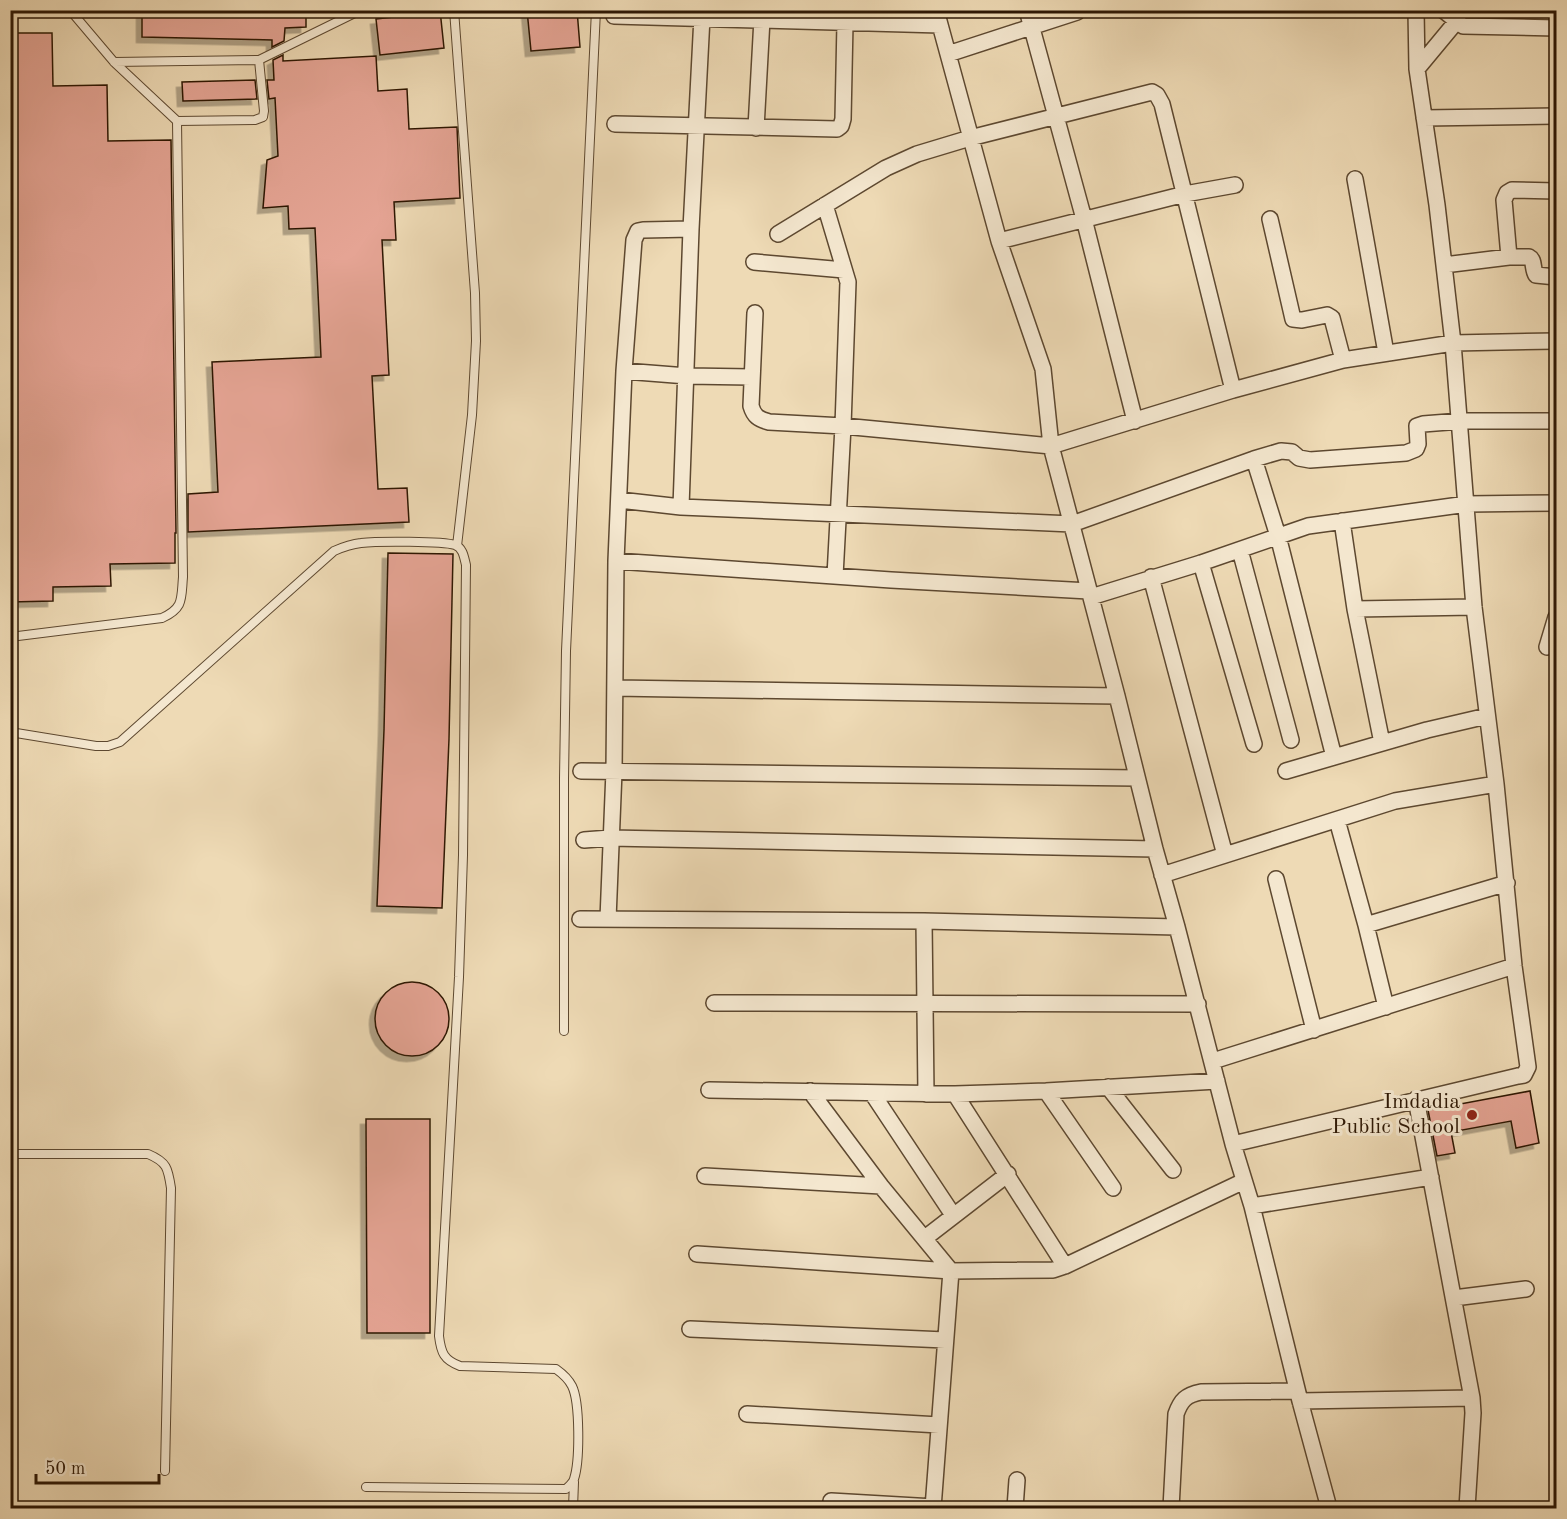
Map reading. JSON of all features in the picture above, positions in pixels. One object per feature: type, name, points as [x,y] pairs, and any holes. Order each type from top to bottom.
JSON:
[{"type":"street","points":[[1027,10],[1084,219],[1135,421]]},
{"type":"street","points":[[1233,1144],[1524,1075],[1528,1067],[1514,966],[1496,784],[1474,607],[1461,421],[1444,264],[1417,69],[1416,10]]},
{"type":"street","points":[[1443,10],[1463,26],[1557,28]]},
{"type":"street","points":[[948,54],[1077,12]]},
{"type":"street","points":[[614,16],[845,23],[938,18],[999,241],[1042,369],[1051,446],[1233,1144],[1252,1206],[1298,1396],[1329,1509]]},
{"type":"street","points":[[681,507],[691,229],[702,17]]},
{"type":"street","points":[[756,128],[762,19]]},
{"type":"street","points":[[1417,69],[1456,22]]},
{"type":"street","points":[[615,124],[831,129],[841,126],[845,23]]},
{"type":"street","points":[[778,234],[901,161],[970,138],[1152,92],[1162,104],[1233,390]]},
{"type":"street","points":[[1424,118],[1557,116]]},
{"type":"street","points":[[1355,179],[1386,353]]},
{"type":"street","points":[[999,241],[1185,194],[1235,185]]},
{"type":"street","points":[[1509,257],[1504,200],[1507,193],[1512,190],[1557,191]]},
{"type":"street","points":[[825,205],[848,282],[835,576]]},
{"type":"street","points":[[1269,219],[1293,319],[1302,320],[1327,315],[1332,318],[1342,360]]},
{"type":"street","points":[[608,919],[614,771],[616,561],[624,371],[635,234],[643,230],[691,229]]},
{"type":"street","points":[[1444,264],[1529,256],[1533,261],[1533,271],[1536,275],[1557,277]]},
{"type":"street","points":[[754,262],[844,270]]},
{"type":"street","points":[[754,312],[751,406],[753,414],[759,419],[769,422],[843,426],[1051,446],[1233,390],[1342,360],[1453,343],[1557,341]]},
{"type":"street","points":[[624,371],[687,376],[751,377]]},
{"type":"street","points":[[619,500],[681,507],[1072,524],[1281,451],[1292,452],[1299,458],[1310,460],[1412,452],[1418,444],[1418,426],[1423,424],[1461,421],[1557,421]]},
{"type":"street","points":[[1254,459],[1278,536],[1334,757]]},
{"type":"street","points":[[616,561],[1090,594],[1201,563],[1308,526],[1467,504],[1557,503]]},
{"type":"street","points":[[1342,521],[1356,609],[1382,743]]},
{"type":"street","points":[[1240,550],[1291,740]]},
{"type":"street","points":[[1201,563],[1254,744]]},
{"type":"street","points":[[1151,577],[1226,855]]},
{"type":"street","points":[[1356,609],[1474,607]]},
{"type":"street","points":[[1547,647],[1557,617]]},
{"type":"street","points":[[615,688],[1117,696]]},
{"type":"street","points":[[1286,771],[1427,730],[1487,716]]},
{"type":"street","points":[[581,771],[1137,778]]},
{"type":"street","points":[[1162,875],[1413,796],[1496,784]]},
{"type":"street","points":[[1337,820],[1386,1007]]},
{"type":"street","points":[[584,840],[610,838],[1155,849]]},
{"type":"street","points":[[1276,879],[1314,1030]]},
{"type":"street","points":[[1366,925],[1507,883]]},
{"type":"street","points":[[580,920],[924,921],[1177,927]]},
{"type":"street","points":[[924,921],[926,1094]]},
{"type":"street","points":[[1213,1061],[1514,966]]},
{"type":"street","points":[[714,1003],[1198,1004]]},
{"type":"street","points":[[709,1090],[955,1094],[1217,1081]]},
{"type":"street","points":[[1108,1087],[1173,1170]]},
{"type":"street","points":[[810,1091],[881,1186],[951,1271],[934,1508],[831,1502]]},
{"type":"street","points":[[1046,1091],[1113,1188]]},
{"type":"street","points":[[872,1093],[953,1215]]},
{"type":"street","points":[[955,1094],[1065,1266]]},
{"type":"street","points":[[1416,1099],[1472,1398],[1467,1509]]},
{"type":"street","points":[[925,1238],[1008,1174]]},
{"type":"street","points":[[705,1176],[881,1186]]},
{"type":"street","points":[[1252,1206],[1431,1177]]},
{"type":"street","points":[[697,1254],[951,1271],[1042,1271],[1065,1266],[1244,1181]]},
{"type":"street","points":[[1454,1298],[1526,1289]]},
{"type":"street","points":[[690,1329],[945,1340]]},
{"type":"street","points":[[1171,1509],[1176,1414],[1180,1402],[1188,1395],[1201,1392],[1298,1396],[1472,1398]]},
{"type":"street","points":[[747,1414],[939,1425]]},
{"type":"street","points":[[1015,1509],[1017,1480]]},
{"type":"lane","points":[[70,10],[114,62],[177,121],[255,120],[263,117],[259,60]]},
{"type":"lane","points":[[114,62],[259,60],[361,10]]},
{"type":"lane","points":[[454,10],[475,293],[476,341],[472,415],[457,546]]},
{"type":"lane","points":[[564,1031],[564,778],[567,651],[596,10]]},
{"type":"lane","points":[[10,637],[162,618],[175,612],[181,600],[183,577],[177,121]]},
{"type":"lane","points":[[10,732],[96,746],[108,746],[120,742],[334,551],[347,545],[362,543],[444,543],[457,546],[463,552],[466,565],[463,855],[440,1344],[447,1361],[460,1366],[556,1369],[567,1376],[577,1403],[578,1463],[574,1482],[573,1509]]},
{"type":"lane","points":[[10,1172],[11,1154],[148,1154],[162,1160],[168,1170],[171,1188],[165,1471]]},
{"type":"lane","points":[[366,1487],[566,1490],[574,1482]]},
{"type":"building","points":[[142,10],[306,10],[306,27],[285,28],[284,41],[272,47],[272,40],[142,37]]},
{"type":"building","points":[[392,10],[440,10],[444,48],[380,55],[376,19],[393,17]]},
{"type":"building","points":[[527,10],[577,10],[580,47],[531,51]]},
{"type":"building","points":[[10,33],[52,33],[53,86],[107,85],[108,141],[171,140],[175,563],[110,564],[111,586],[53,587],[53,601],[10,602]]},
{"type":"building","points":[[283,55],[283,61],[376,56],[378,91],[407,89],[409,129],[457,127],[460,198],[394,202],[396,240],[382,240],[389,375],[372,376],[378,489],[407,488],[409,522],[188,532],[188,494],[218,492],[212,362],[321,357],[315,228],[289,229],[288,206],[263,208],[267,160],[278,156],[275,98],[269,99],[267,80],[274,80],[273,60]]},
{"type":"building","points":[[255,80],[257,99],[183,101],[182,82]]},
{"type":"building","points":[[388,553],[453,554],[442,908],[377,906]]},
{"type":"building","points":[[412,982],[426,985],[438,993],[446,1005],[449,1019],[446,1033],[438,1045],[426,1053],[412,1056],[398,1053],[386,1045],[378,1033],[375,1019],[378,1005],[386,993],[398,985]]},
{"type":"building","points":[[1530,1091],[1539,1143],[1516,1148],[1511,1121],[1451,1132],[1455,1153],[1437,1156],[1428,1110]]},
{"type":"building","points":[[366,1119],[430,1119],[430,1333],[367,1333]]},
{"type":"place","name":"Imdadia Public School","points":[[1472,1115]]}]
